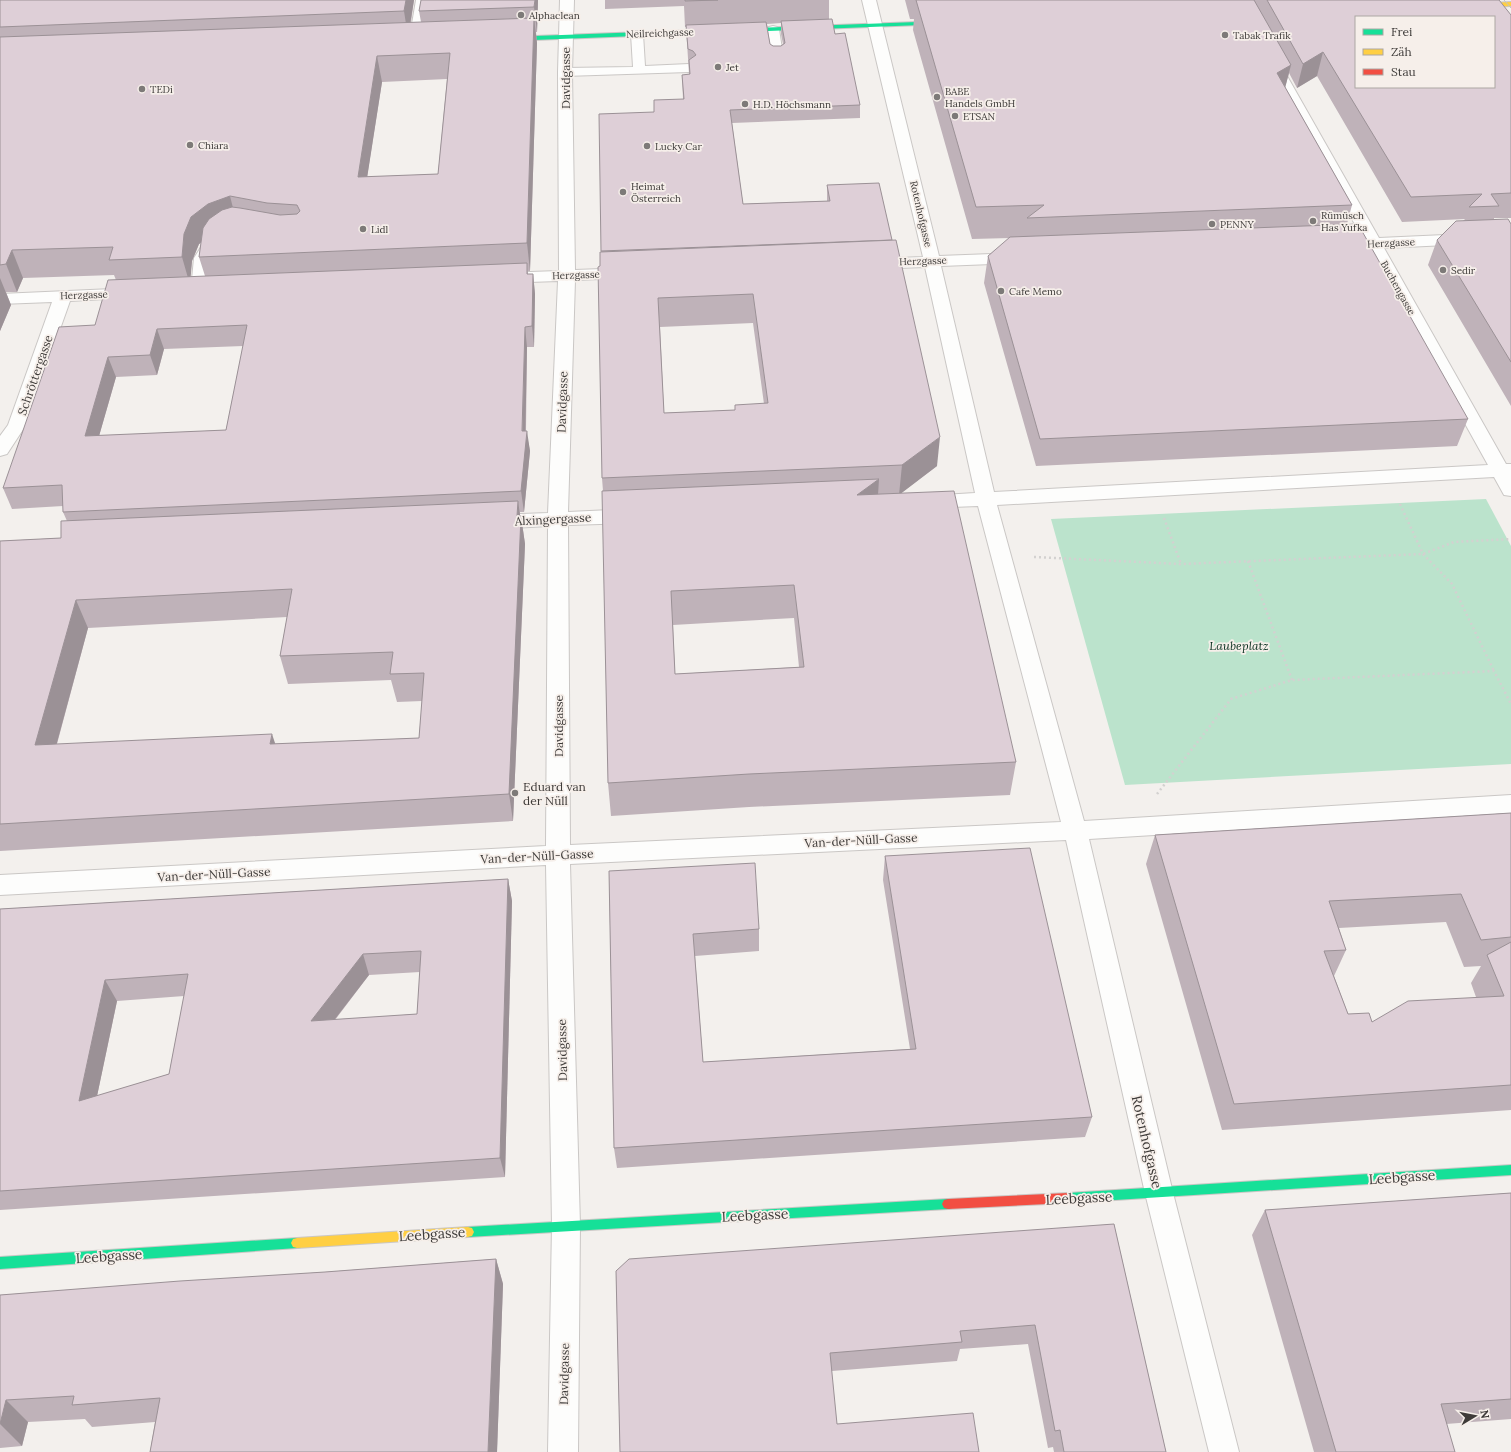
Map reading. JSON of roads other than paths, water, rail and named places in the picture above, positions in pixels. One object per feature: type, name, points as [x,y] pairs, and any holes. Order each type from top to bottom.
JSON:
[{"type":"street","name":"Davidgasse","points":[[563,1452],[566,1225],[558,855],[558,519],[567,276],[565,37],[567,0]]},
{"type":"street","name":"Rotenhofgasse","points":[[869,0],[932,261],[986,499]]},
{"type":"street","points":[[1465,6],[1511,4]]},
{"type":"street","name":"Neilreichgasse","points":[[494,39],[954,23]]},
{"type":"street","name":"Buchengasse","points":[[1265,48],[1373,244],[1505,471]]},
{"type":"street","name":"Herzgasse","points":[[1326,246],[1511,237]]},
{"type":"street","name":"Herzgasse","points":[[853,264],[1034,257]]},
{"type":"street","name":"Herzgasse","points":[[488,279],[646,272]]},
{"type":"street","name":"Herzgasse","points":[[0,299],[150,292]]},
{"type":"street","name":"Schröttergasse","points":[[0,450],[17,425],[63,296]]},
{"type":"street","points":[[907,502],[1505,471],[1511,490]]},
{"type":"street","points":[[986,499],[1075,830],[1130,828],[1511,804]]},
{"type":"street","name":"Alxingergasse","points":[[478,523],[653,515]]},
{"type":"street","name":"Rotenhofgasse","points":[[1075,830],[1159,1193],[1224,1452]]},
{"type":"street","name":"Van-der-Nüll-Gasse","points":[[0,885],[558,855],[1075,830]]},
{"type":"street","name":"Leebgasse","points":[[0,1263],[566,1225],[1159,1193],[1511,1170]]},
{"type":"lane","points":[[415,42],[422,0]]},
{"type":"lane","points":[[773,29],[777,56]]},
{"type":"lane","points":[[637,34],[638,70]]},
{"type":"lane","points":[[565,72],[689,68]]},
{"type":"lane","points":[[198,290],[201,258],[210,242],[224,233]]},
{"type":"tram line","points":[[1504,0],[1511,8]]},
{"type":"place","name":"Alphaclean","points":[[521,15]]},
{"type":"place","name":"Tabak Trafik","points":[[1225,35]]},
{"type":"place","name":"Jet","points":[[718,67]]},
{"type":"place","name":"TEDi","points":[[142,89]]},
{"type":"place","name":"BABE Handels GmbH","points":[[937,97]]},
{"type":"place","name":"H.D. Höchsmann","points":[[745,104]]},
{"type":"place","name":"ETSAN","points":[[955,116]]},
{"type":"place","name":"Chiara","points":[[190,145]]},
{"type":"place","name":"Lucky Car","points":[[647,146]]},
{"type":"place","name":"Heimat Österreich","points":[[623,192]]},
{"type":"place","name":"Rümüsch Has Yufka","points":[[1313,221]]},
{"type":"place","name":"PENNY","points":[[1212,224]]},
{"type":"place","name":"Lidl","points":[[363,229]]},
{"type":"place","name":"Sedir","points":[[1443,270]]},
{"type":"place","name":"Cafe Memo","points":[[1001,291]]},
{"type":"place","name":"Eduard van der Nüll","points":[[515,793]]},
{"type":"park label","name":"Laubeplatz","points":[[1239,645]]}]
